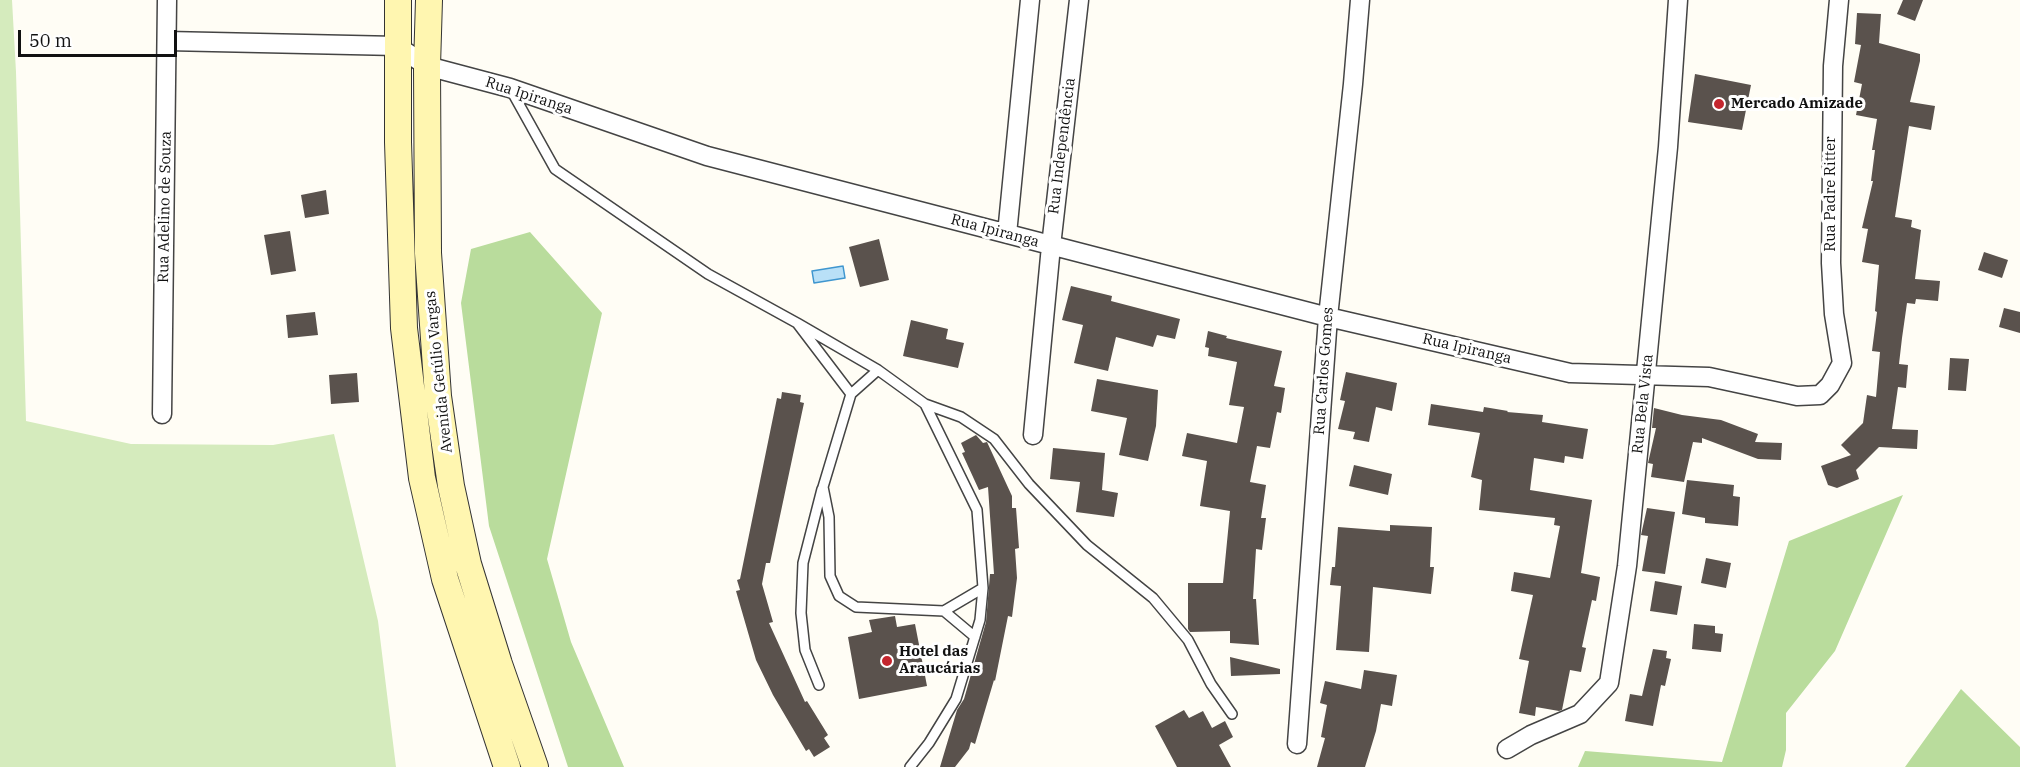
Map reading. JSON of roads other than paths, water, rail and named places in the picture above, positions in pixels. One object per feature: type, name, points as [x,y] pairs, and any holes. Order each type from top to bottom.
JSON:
[{"type":"main road","name":"Avenida Getúlio Vargas","points":[[398,0],[397,46],[404,328],[423,478],[445,579],[507,767]]},
{"type":"main road","name":"Avenida Getúlio Vargas","points":[[429,0],[428,253],[438,396],[451,486],[468,564],[499,664],[535,767]]},
{"type":"street","name":"Rua Adelino de Souza","points":[[162,414],[167,0]]},
{"type":"street","points":[[1007,234],[1030,0]]},
{"type":"street","name":"Rua Independência","points":[[1033,435],[1050,246],[1079,0]]},
{"type":"street","name":"Rua Carlos Gomes","points":[[1297,744],[1328,317],[1360,0]]},
{"type":"street","name":"Rua Bela Vista","points":[[1507,749],[1531,735],[1580,714],[1609,683],[1627,566],[1668,147],[1678,0]]},
{"type":"street","name":"Rua Padre Ritter","points":[[1830,385],[1842,363],[1834,314],[1831,263],[1833,66],[1839,0]]},
{"type":"street","points":[[167,41],[397,46]]},
{"type":"street","name":"Rua Ipiranga","points":[[397,46],[427,66],[510,88],[707,156],[1328,317],[1570,373],[1709,377],[1797,396],[1820,395],[1830,385]]},
{"type":"lane","points":[[510,88],[555,169],[708,274],[878,370],[925,404],[961,417],[994,439],[1029,484],[1087,545],[1153,598],[1188,640],[1211,684],[1232,714]]},
{"type":"lane","points":[[797,323],[851,394]]},
{"type":"lane","points":[[819,686],[805,650],[801,613],[803,563],[851,394],[878,370]]},
{"type":"lane","points":[[910,767],[956,699],[980,620],[983,588],[977,510],[925,404]]},
{"type":"lane","points":[[823,487],[829,517],[830,576],[839,596],[856,607],[944,611],[983,588]]},
{"type":"lane","points":[[944,611],[975,637]]},
{"type":"water","points":[[843,266],[845,278],[814,283],[812,271]]},
{"type":"place","name":"Mercado Amizade","points":[[1719,104]]},
{"type":"place","name":"Hotel das Araucárias","points":[[887,661]]}]
